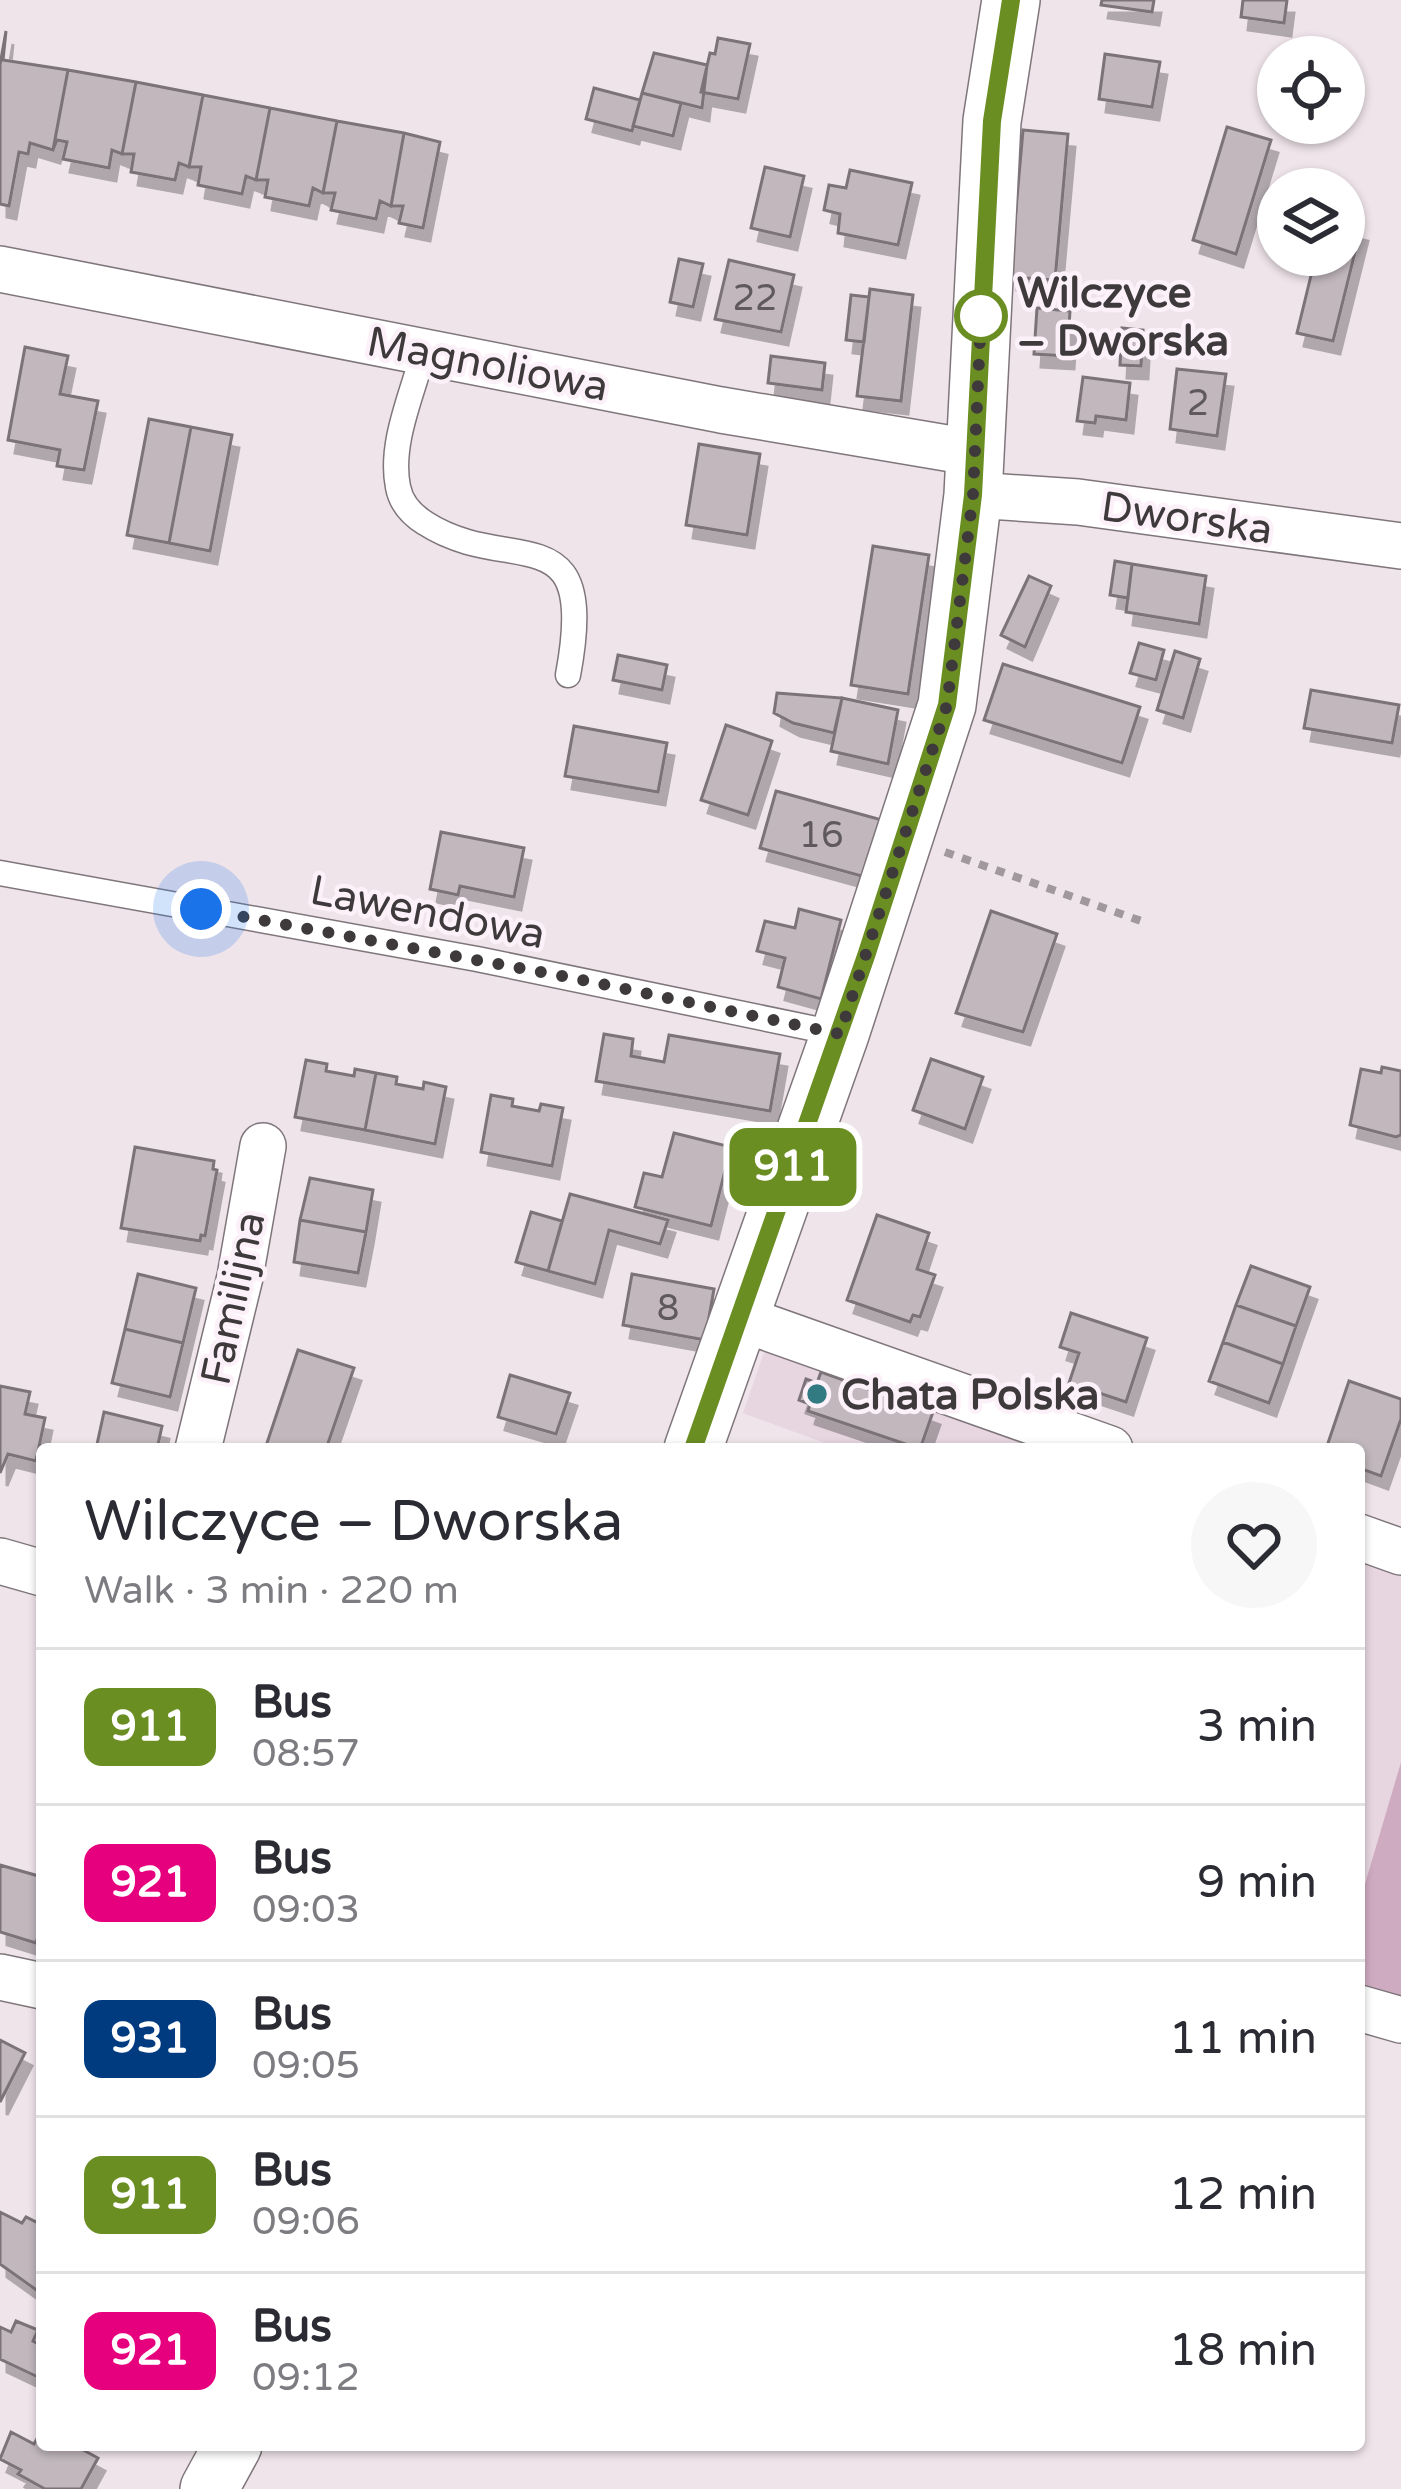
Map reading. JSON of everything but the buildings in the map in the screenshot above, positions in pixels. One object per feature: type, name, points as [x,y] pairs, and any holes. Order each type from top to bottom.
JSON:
[{"type":"street","points":[[695,1443],[840,1034],[947,705],[974,474],[992,121],[1011,0]]},
{"type":"street","name":"Magnoliowa","points":[[0,268],[721,410],[974,474]]},
{"type":"street","name":"Dworska","points":[[974,474],[1078,502],[1401,546]]},
{"type":"street","name":"Familijna","points":[[199,1443],[240,1277],[263,1146]]},
{"type":"street","points":[[740,1318],[1093,1443]]},
{"type":"street","points":[[1365,1539],[1401,1552]]},
{"type":"street","points":[[0,1561],[36,1572]]},
{"type":"street","points":[[0,1977],[36,1984]]},
{"type":"street","points":[[1365,2010],[1401,2020]]},
{"type":"street","points":[[209,2489],[230,2451]]},
{"type":"lane","points":[[424,350],[401,435],[398,490],[406,507],[439,532],[527,551],[557,568],[569,584],[576,622],[568,675]]},
{"type":"lane","name":"Lawendowa","points":[[0,873],[500,964],[840,1034]]},
{"type":"path","points":[[906,839],[1147,923]]},
{"type":"shaded area","points":[[768,1341],[1054,1443],[825,1443],[743,1413]]},
{"type":"shaded area","points":[[1365,1550],[1401,1563],[1401,1762],[1365,1884]]},
{"type":"shaded area","points":[[1401,1762],[1401,1999],[1365,1987],[1365,1884]]},
{"type":"bus line","name":"911","points":[[695,1443],[866,956],[947,705],[973,495],[992,121],[1011,0]]},
{"type":"place","name":"Wilczyce – Dworska","points":[[981,316]]},
{"type":"place","name":"Chata Polska","points":[[817,1394]]},
{"type":"route","points":[[201,909],[658,994],[840,1034],[947,705],[973,495],[981,316]]}]
